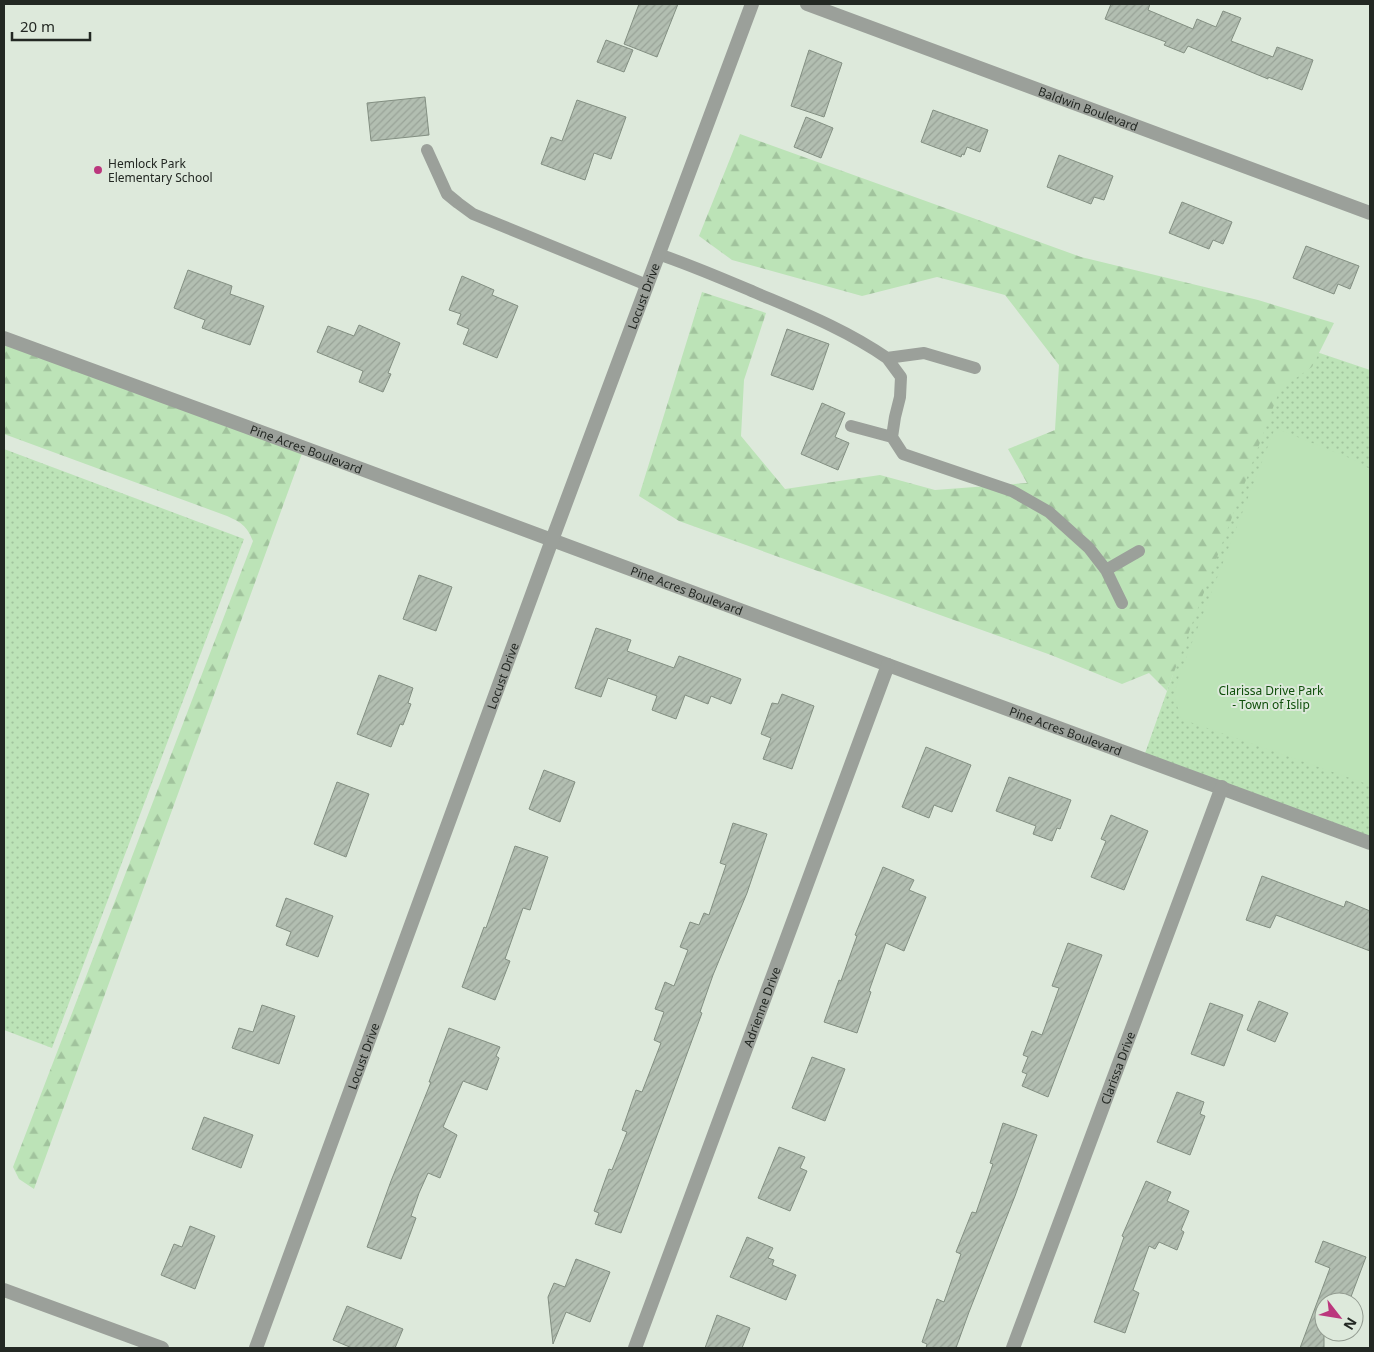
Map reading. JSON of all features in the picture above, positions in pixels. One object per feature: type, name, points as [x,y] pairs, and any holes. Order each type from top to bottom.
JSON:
[{"type":"street","name":"Locust Drive","points":[[256,1348],[552,540],[752,4]]},
{"type":"street","name":"Baldwin Boulevard","points":[[807,4],[1370,213]]},
{"type":"street","name":"Pine Acres Boulevard","points":[[4,338],[1370,843]]},
{"type":"street","name":"Adrienne Drive","points":[[634,1348],[888,666]]},
{"type":"street","name":"Clarissa Drive","points":[[1014,1348],[1222,788]]},
{"type":"street","points":[[4,1290],[162,1348]]},
{"type":"lane","points":[[427,150],[447,194],[473,214],[647,285]]},
{"type":"lane","points":[[658,254],[830,324],[865,343],[887,358],[901,377],[900,397],[894,417],[892,437],[903,454],[1012,491],[1049,512],[1089,548],[1106,570],[1122,603]]},
{"type":"lane","points":[[887,358],[924,353],[975,368]]},
{"type":"lane","points":[[851,426],[892,437]]},
{"type":"lane","points":[[1106,570],[1139,552]]},
{"type":"green space","points":[[740,134],[1081,257],[1258,300],[1334,323],[1312,367],[1280,389],[1167,691],[1149,673],[1122,684],[1051,655],[679,521],[639,496],[702,292],[766,313],[744,380],[741,436],[785,489],[880,475],[935,490],[1027,483],[1008,449],[1055,430],[1059,365],[1005,295],[937,277],[862,296],[732,260],[699,236]]},
{"type":"green space","points":[[4,337],[304,448],[34,1189],[19,1179],[13,1167],[253,541],[243,525],[227,516],[4,434]]},
{"type":"green space","name":"Clarissa Drive Park - Town of Islip","points":[[1290,343],[1370,370],[1370,843],[1143,759]]},
{"type":"green space","name":"Clarissa Drive Park - Town of Islip","points":[[1275,428],[1352,459],[1370,469],[1370,785],[1181,719],[1174,695],[1179,676]]},
{"type":"green space","points":[[4,449],[244,539],[52,1048],[4,1030]]},
{"type":"building","points":[[639,4],[678,4],[657,57],[624,44]]},
{"type":"building","points":[[1111,4],[1150,4],[1148,10],[1193,29],[1197,19],[1216,27],[1223,11],[1241,18],[1231,41],[1273,57],[1277,47],[1313,60],[1302,90],[1268,77],[1268,79],[1188,46],[1184,53],[1164,45],[1166,42],[1105,19]]},
{"type":"building","points":[[606,40],[633,50],[624,72],[597,62]]},
{"type":"building","points":[[809,50],[842,63],[824,117],[791,106]]},
{"type":"building","points":[[425,97],[429,135],[371,141],[367,103]]},
{"type":"building","points":[[577,100],[626,117],[611,159],[594,153],[585,180],[541,164],[551,137],[562,141]]},
{"type":"building","points":[[933,110],[988,130],[980,152],[967,147],[964,155],[962,154],[961,157],[921,142]]},
{"type":"building","points":[[806,117],[833,128],[821,158],[794,147]]},
{"type":"building","points":[[1059,155],[1113,176],[1104,200],[1094,197],[1091,204],[1047,187]]},
{"type":"building","points":[[1182,202],[1232,222],[1223,244],[1213,240],[1209,249],[1169,233]]},
{"type":"building","points":[[1306,246],[1359,266],[1350,289],[1338,284],[1334,294],[1293,278]]},
{"type":"building","points":[[188,270],[232,286],[230,294],[264,306],[250,345],[202,328],[205,320],[174,308]]},
{"type":"building","points":[[462,276],[494,290],[492,295],[518,306],[497,358],[463,344],[469,329],[457,324],[461,314],[449,310]]},
{"type":"building","points":[[359,325],[400,343],[388,373],[391,374],[383,392],[359,382],[363,371],[317,352],[328,326],[354,336]]},
{"type":"building","points":[[787,329],[829,344],[813,390],[771,375]]},
{"type":"building","points":[[822,403],[845,413],[835,437],[849,443],[838,470],[801,454]]},
{"type":"building","points":[[419,575],[452,587],[436,631],[403,619]]},
{"type":"building","points":[[596,628],[631,640],[627,651],[674,668],[679,656],[741,679],[731,704],[711,696],[708,704],[685,695],[676,719],[652,710],[657,696],[608,678],[601,697],[575,688]]},
{"type":"building","points":[[379,675],[413,688],[408,703],[411,704],[403,725],[400,724],[391,747],[357,734]]},
{"type":"building","points":[[782,694],[814,706],[792,769],[763,759],[771,738],[761,734],[772,703],[778,704]]},
{"type":"building","points":[[926,747],[971,765],[952,812],[934,805],[929,818],[902,807]]},
{"type":"building","points":[[544,770],[575,782],[560,822],[529,809]]},
{"type":"building","points":[[1009,777],[1071,800],[1060,829],[1057,828],[1052,841],[1033,834],[1036,826],[996,811]]},
{"type":"building","points":[[337,782],[369,794],[346,857],[314,844]]},
{"type":"building","points":[[1111,815],[1148,831],[1124,890],[1091,877],[1106,841],[1101,839]]},
{"type":"building","points":[[733,823],[767,834],[747,893],[713,975],[700,1012],[702,1013],[621,1233],[595,1224],[599,1213],[594,1211],[609,1169],[612,1170],[627,1132],[622,1130],[636,1090],[642,1092],[661,1043],[654,1040],[664,1012],[655,1009],[665,982],[674,986],[688,950],[680,947],[690,922],[699,925],[704,913],[709,915],[726,865],[720,863]]},
{"type":"building","points":[[515,846],[548,857],[530,910],[523,908],[505,959],[510,961],[495,1000],[462,987],[484,927],[486,928]]},
{"type":"building","points":[[883,867],[914,880],[909,890],[926,897],[904,951],[886,943],[857,1033],[824,1022],[839,980],[841,981],[857,936],[855,935]]},
{"type":"building","points":[[1262,876],[1344,907],[1346,901],[1370,911],[1370,951],[1276,915],[1270,928],[1246,920]]},
{"type":"building","points":[[286,898],[333,916],[318,957],[286,945],[291,932],[276,926]]},
{"type":"building","points":[[1068,943],[1102,955],[1048,1097],[1022,1086],[1027,1074],[1022,1072],[1028,1057],[1023,1055],[1032,1031],[1042,1035],[1059,988],[1052,986]]},
{"type":"building","points":[[1259,1001],[1288,1013],[1275,1042],[1247,1030]]},
{"type":"building","points":[[1210,1003],[1243,1015],[1224,1066],[1191,1054]]},
{"type":"building","points":[[262,1005],[295,1016],[279,1064],[232,1048],[239,1028],[253,1032]]},
{"type":"building","points":[[449,1028],[500,1047],[496,1056],[499,1058],[487,1090],[463,1081],[443,1127],[457,1135],[440,1178],[428,1173],[411,1216],[416,1218],[401,1259],[367,1247],[431,1082],[429,1082]]},
{"type":"building","points":[[812,1057],[845,1069],[825,1121],[792,1108]]},
{"type":"building","points":[[1177,1092],[1204,1102],[1200,1114],[1205,1116],[1190,1155],[1157,1142]]},
{"type":"building","points":[[204,1117],[253,1135],[241,1168],[192,1149]]},
{"type":"building","points":[[1003,1123],[1037,1135],[956,1348],[926,1348],[927,1344],[922,1342],[937,1299],[944,1302],[961,1254],[956,1252],[972,1212],[976,1213],[993,1164],[990,1163]]},
{"type":"building","points":[[779,1147],[805,1157],[800,1168],[807,1171],[790,1211],[758,1198]]},
{"type":"building","points":[[1146,1181],[1171,1192],[1167,1201],[1189,1211],[1181,1230],[1184,1232],[1177,1250],[1159,1242],[1155,1249],[1149,1246],[1133,1290],[1139,1293],[1125,1333],[1094,1322],[1124,1237],[1122,1236]]},
{"type":"building","points":[[190,1226],[215,1236],[195,1289],[161,1275],[174,1244],[182,1247]]},
{"type":"building","points":[[747,1237],[773,1248],[768,1258],[774,1260],[772,1265],[796,1275],[786,1300],[730,1277]]},
{"type":"building","points":[[1323,1241],[1366,1257],[1353,1292],[1321,1292],[1330,1268],[1315,1262]]},
{"type":"building","points":[[576,1259],[610,1272],[590,1322],[566,1312],[553,1344],[548,1297],[554,1283],[565,1287]]},
{"type":"building","points":[[347,1306],[403,1329],[395,1348],[352,1348],[333,1340]]},
{"type":"building","points":[[1314,1311],[1314,1342],[1324,1342],[1324,1348],[1300,1348]]},
{"type":"building","points":[[717,1315],[750,1328],[742,1348],[705,1348]]},
{"type":"place","name":"Hemlock Park Elementary School","points":[[98,170]]}]
